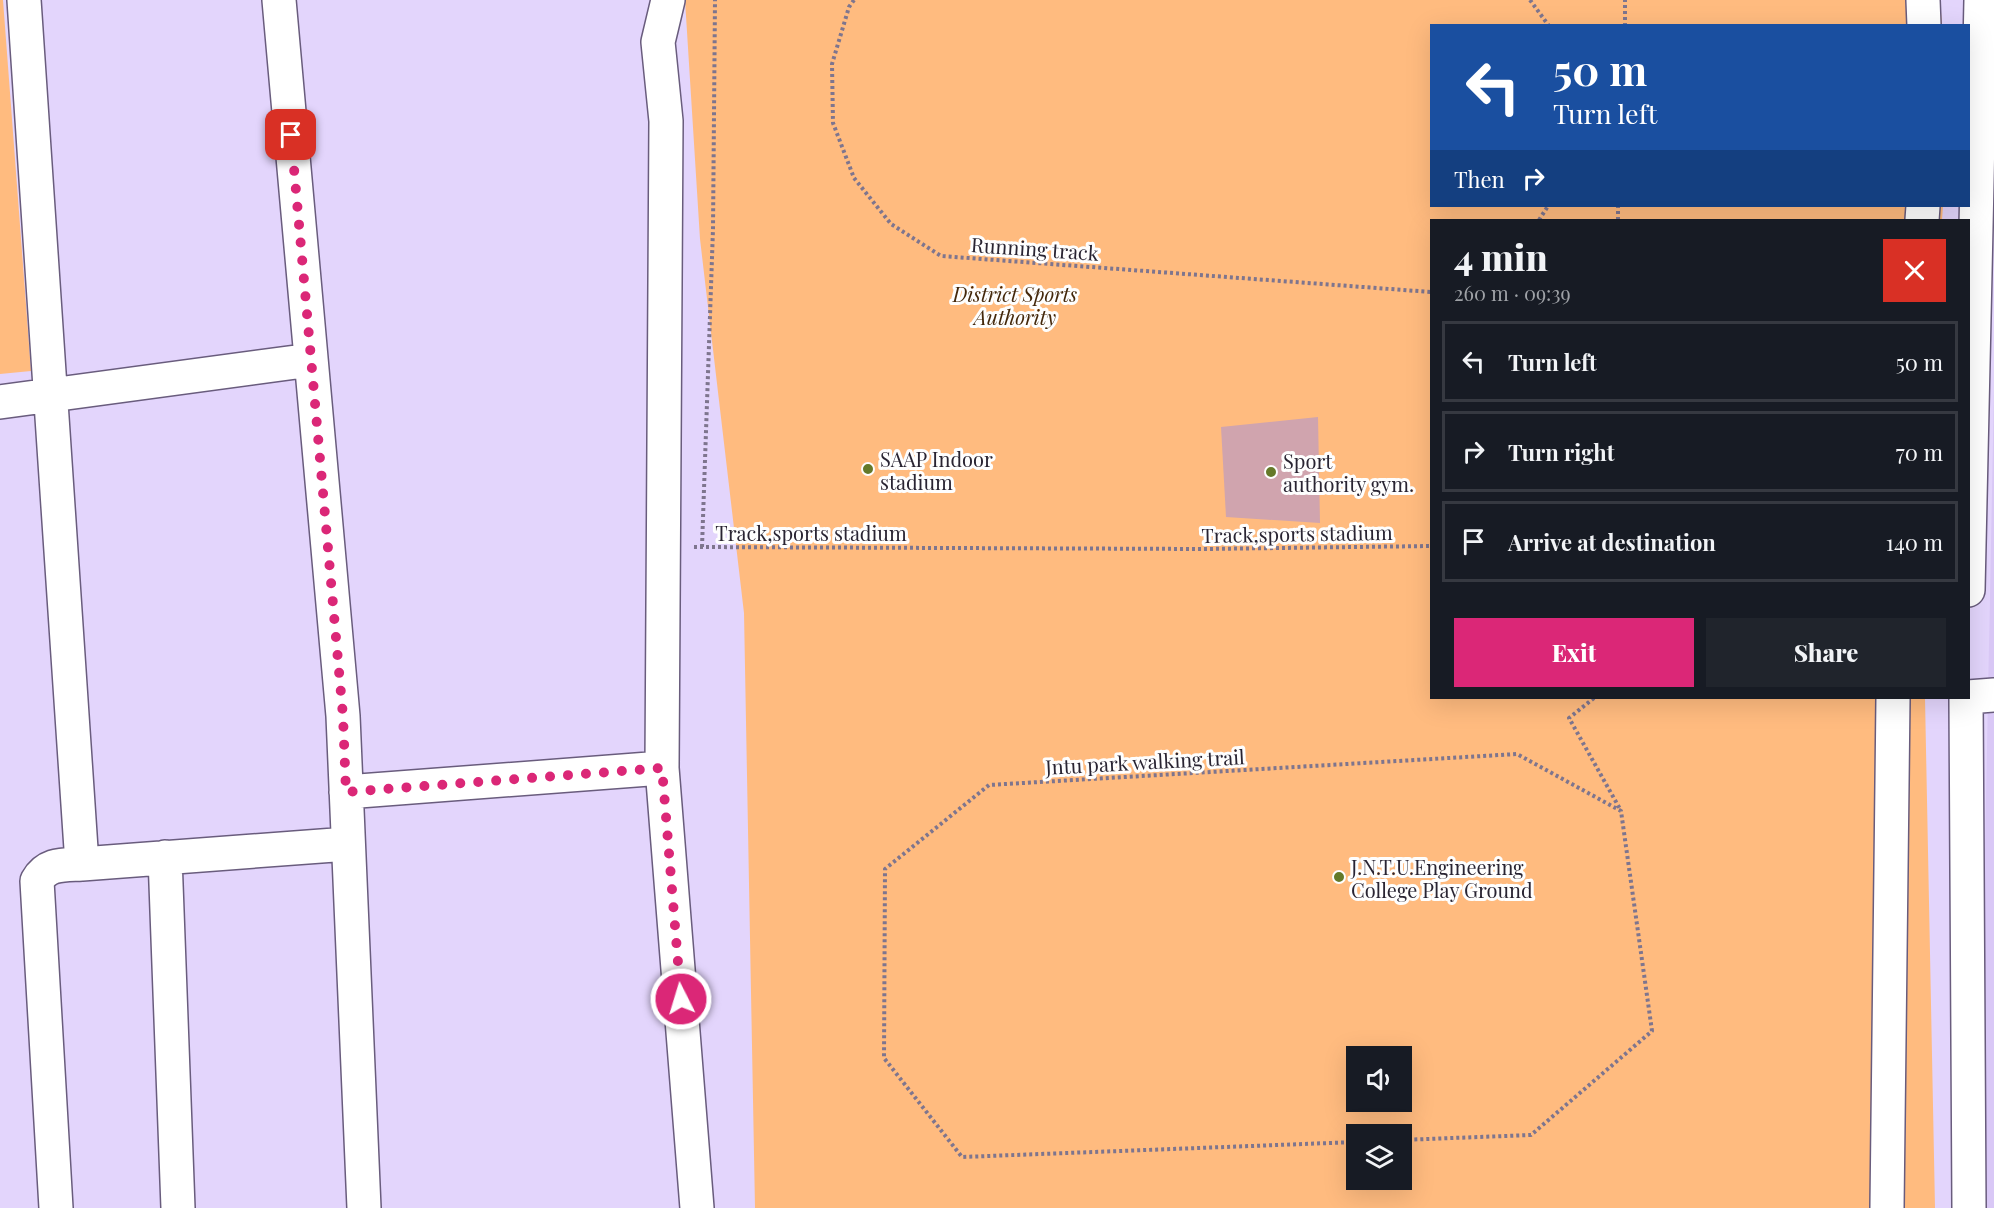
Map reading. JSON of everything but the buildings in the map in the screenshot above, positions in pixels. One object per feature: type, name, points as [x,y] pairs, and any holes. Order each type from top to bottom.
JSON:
[{"type":"street","points":[[24,0],[82,864]]},
{"type":"street","points":[[279,0],[343,716],[364,1208]]},
{"type":"street","points":[[668,0],[658,42],[666,121],[662,768],[697,1208]]},
{"type":"street","points":[[1923,0],[1924,24]]},
{"type":"street","points":[[1970,499],[1981,0]]},
{"type":"street","points":[[0,402],[311,360]]},
{"type":"street","points":[[1970,697],[1994,695]]},
{"type":"street","points":[[1887,1208],[1893,699]]},
{"type":"street","points":[[1967,699],[1969,1208]]},
{"type":"street","points":[[346,792],[662,768]]},
{"type":"street","points":[[56,1208],[37,881],[43,871],[55,865],[348,844]]},
{"type":"street","points":[[165,857],[178,1208]]},
{"type":"path","name":"Track,sports stadium","points":[[715,0],[713,229],[702,546],[1204,549],[1430,546]]},
{"type":"path","name":"Running track","points":[[854,0],[849,8],[832,64],[833,123],[854,178],[869,197],[891,224],[941,256],[1430,292]]},
{"type":"path","points":[[1530,0],[1548,24]]},
{"type":"path","points":[[1625,0],[1625,24]]},
{"type":"path","points":[[1412,1140],[1531,1135],[1652,1031],[1621,811],[1569,718],[1593,699]]},
{"type":"path","name":"Jntu park walking trail","points":[[1346,1142],[962,1157],[884,1058],[885,869],[989,785],[1517,754],[1621,811]]},
{"type":"shaded area","points":[[1994,390],[1994,1208],[1978,1208]]},
{"type":"green space","points":[[0,0],[3,0],[31,371],[0,374]]},
{"type":"green space","name":"District Sports Authority","points":[[685,0],[1940,0],[1942,24],[1430,24],[1430,207],[1943,207],[1942,219],[1430,219],[1430,699],[1925,699],[1935,1208],[755,1208],[744,613],[700,239]]},
{"type":"place","name":"SAAP Indoor stadium","points":[[868,469]]},
{"type":"place","name":"Sport authority gym.","points":[[1271,472]]},
{"type":"place","name":"J.N.T.U.Engineering College Play Ground","points":[[1339,877]]},
{"type":"route","points":[[291,135],[343,716],[346,792],[662,768],[681,999]]}]
